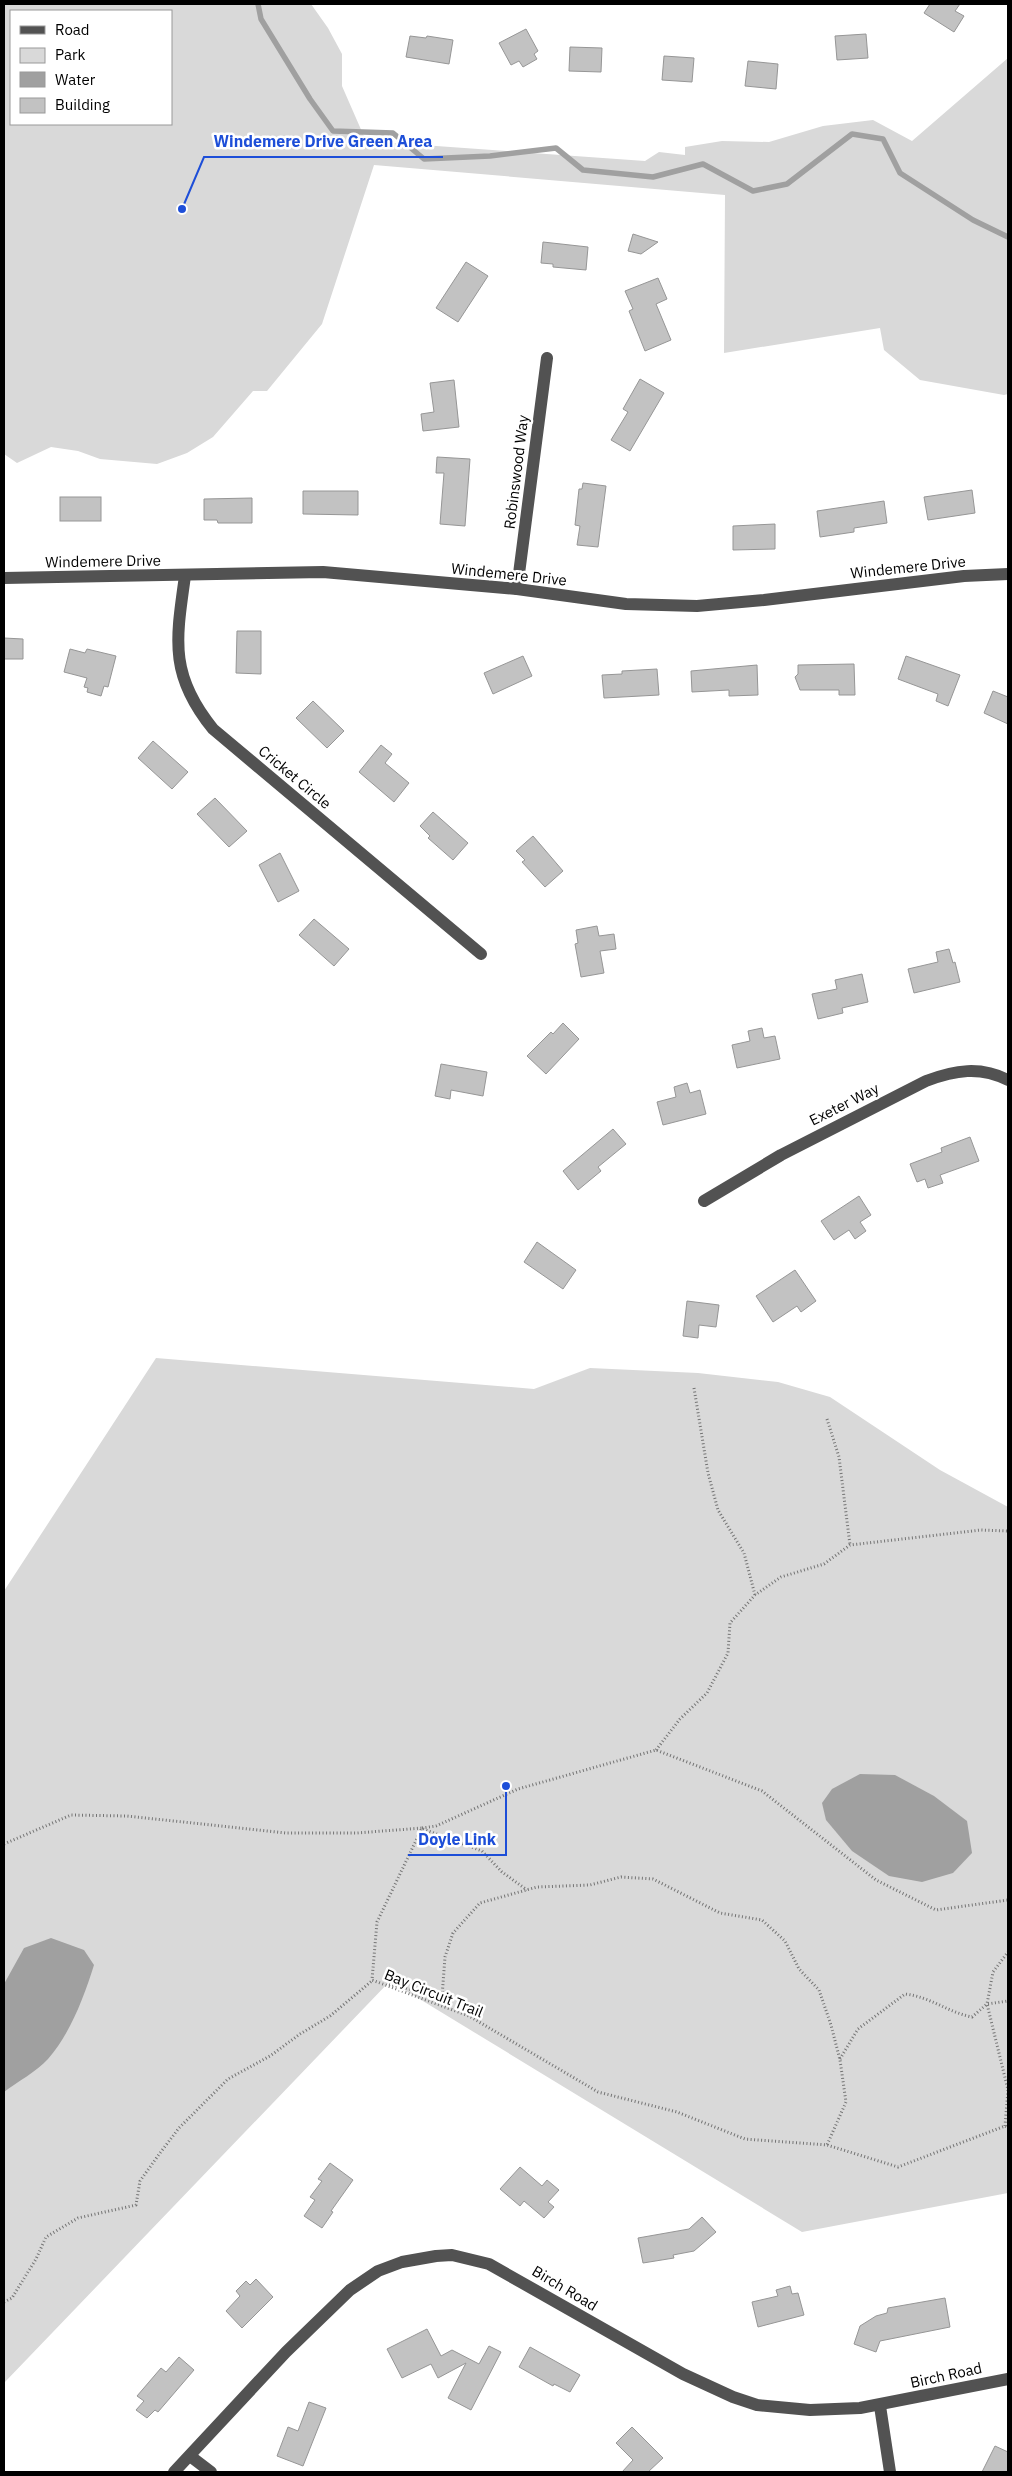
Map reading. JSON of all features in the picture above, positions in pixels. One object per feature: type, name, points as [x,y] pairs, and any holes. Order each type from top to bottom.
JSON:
[{"type":"street","name":"Robinswood Way","points":[[518,590],[548,358]]},
{"type":"street","name":"Windemere Drive","points":[[4,578],[323,572],[518,590],[626,604],[697,606],[764,600],[964,576],[1008,574]]},
{"type":"street","name":"Cricket Circle","points":[[185,576],[179,623],[178,655],[190,697],[198,712],[212,729],[481,954]]},
{"type":"street","name":"Exeter Way","points":[[704,1201],[781,1155],[926,1081],[949,1073],[970,1070],[993,1073],[1008,1080]]},
{"type":"street","name":"Birch Road","points":[[174,2472],[286,2352],[350,2290],[378,2271],[402,2262],[436,2256],[452,2255],[489,2264],[683,2374],[733,2397],[757,2405],[842,2410],[880,2406],[1008,2379]]},
{"type":"street","points":[[880,2406],[890,2472]]},
{"type":"street","points":[[190,2456],[211,2472]]},
{"type":"path","points":[[694,1388],[708,1473],[718,1510],[744,1553],[755,1595]]},
{"type":"path","points":[[827,1419],[839,1457],[850,1545]]},
{"type":"path","points":[[4,1844],[72,1815],[127,1816],[286,1833],[357,1833],[436,1826],[518,1789],[656,1750],[680,1719],[707,1693],[728,1653],[730,1624],[755,1595],[781,1577],[824,1564],[850,1545],[981,1530],[1008,1531]]},
{"type":"path","points":[[656,1750],[762,1791],[876,1880],[936,1910],[1008,1900]]},
{"type":"path","points":[[422,1828],[482,1851],[502,1872],[527,1890]]},
{"type":"path","name":"Bay Circuit Trail","points":[[422,1828],[377,1922],[372,1980],[469,2016],[598,2092],[677,2112],[744,2139],[827,2145],[898,2167],[1007,2127]]},
{"type":"path","points":[[4,2302],[12,2298],[36,2259],[46,2237],[78,2218],[136,2205],[140,2181],[155,2160],[179,2128],[228,2079],[270,2056],[300,2034],[330,2016],[372,1980],[442,1997],[445,1957],[453,1933],[480,1903],[537,1887],[590,1885],[621,1877],[653,1879],[720,1912],[762,1920],[785,1941],[799,1969],[819,1990],[840,2060],[846,2102],[827,2145]]},
{"type":"path","points":[[1007,2127],[1008,2090],[987,2004],[993,1972],[1008,1952]]},
{"type":"path","points":[[840,2060],[858,2029],[905,1994],[922,1996],[959,2014],[972,2017],[987,2004],[1008,2000]]},
{"type":"green space","points":[[4,4],[311,4],[328,28],[342,54],[342,86],[366,141],[645,161],[659,152],[685,155],[685,147],[722,141],[769,142],[823,126],[873,120],[912,141],[1008,58],[1008,394],[1004,395],[920,380],[884,350],[880,328],[724,353],[725,195],[374,165],[322,324],[267,391],[253,391],[213,437],[187,453],[157,464],[100,459],[78,451],[51,447],[17,463],[4,454]]},
{"type":"green space","points":[[156,1358],[534,1389],[590,1368],[698,1373],[778,1382],[830,1397],[940,1470],[1008,1507],[1008,2193],[802,2232],[390,1981],[4,2383],[4,1591]]},
{"type":"water","points":[[860,1774],[895,1775],[934,1796],[967,1821],[972,1853],[953,1873],[922,1882],[889,1876],[852,1851],[826,1820],[822,1803],[832,1789]]},
{"type":"water","points":[[51,1938],[84,1950],[94,1965],[76,2015],[56,2049],[38,2068],[4,2092],[4,1984],[24,1948]]},
{"type":"building","points":[[930,4],[960,4],[955,11],[964,16],[954,32],[924,13]]},
{"type":"building","points":[[526,29],[538,51],[534,54],[537,59],[523,67],[519,61],[511,65],[499,43]]},
{"type":"building","points":[[866,34],[868,58],[837,60],[835,36]]},
{"type":"building","points":[[410,36],[426,38],[427,36],[453,40],[449,64],[406,57]]},
{"type":"building","points":[[570,47],[602,48],[601,72],[569,71]]},
{"type":"building","points":[[664,56],[694,58],[692,82],[662,80]]},
{"type":"building","points":[[748,61],[778,64],[776,89],[745,86]]},
{"type":"building","points":[[633,234],[658,242],[641,254],[628,251]]},
{"type":"building","points":[[543,242],[588,247],[586,270],[553,267],[553,264],[541,263]]},
{"type":"building","points":[[466,262],[488,276],[458,322],[436,308]]},
{"type":"building","points":[[658,278],[667,299],[656,304],[671,340],[645,351],[629,311],[633,309],[625,291]]},
{"type":"building","points":[[640,379],[664,393],[630,451],[611,440],[628,412],[623,409]]},
{"type":"building","points":[[454,380],[459,427],[423,431],[421,414],[434,412],[430,383]]},
{"type":"building","points":[[437,457],[470,459],[465,526],[440,524],[444,473],[436,473]]},
{"type":"building","points":[[583,483],[606,486],[598,547],[577,545],[580,526],[575,525],[579,489],[582,489]]},
{"type":"building","points":[[972,490],[975,513],[928,520],[924,497]]},
{"type":"building","points":[[303,491],[358,491],[358,515],[303,514]]},
{"type":"building","points":[[60,497],[101,497],[101,521],[60,521]]},
{"type":"building","points":[[252,498],[252,523],[218,523],[217,520],[204,520],[204,499]]},
{"type":"building","points":[[884,501],[887,523],[854,528],[854,532],[820,537],[817,511]]},
{"type":"building","points":[[775,524],[775,549],[733,550],[733,526]]},
{"type":"building","points":[[237,631],[261,631],[261,674],[236,673]]},
{"type":"building","points":[[4,638],[23,639],[23,659],[4,659]]},
{"type":"building","points":[[70,649],[85,653],[87,649],[116,656],[108,687],[104,686],[101,696],[87,692],[88,688],[84,687],[87,678],[64,672]]},
{"type":"building","points":[[523,656],[532,676],[493,694],[484,673]]},
{"type":"building","points":[[906,656],[960,675],[948,706],[936,701],[938,694],[898,679]]},
{"type":"building","points":[[854,664],[855,695],[839,695],[839,690],[800,690],[795,677],[798,674],[798,665]]},
{"type":"building","points":[[757,665],[758,695],[729,696],[729,690],[692,692],[691,671]]},
{"type":"building","points":[[657,669],[659,695],[604,698],[602,675],[622,674],[622,671]]},
{"type":"building","points":[[993,691],[1008,697],[1008,724],[984,713]]},
{"type":"building","points":[[313,701],[344,731],[327,748],[296,718]]},
{"type":"building","points":[[153,741],[188,772],[172,789],[138,758]]},
{"type":"building","points":[[381,745],[392,754],[385,763],[409,783],[394,802],[359,772]]},
{"type":"building","points":[[215,798],[247,831],[229,847],[197,814]]},
{"type":"building","points":[[433,812],[468,843],[453,860],[428,838],[430,836],[420,826]]},
{"type":"building","points":[[533,836],[563,871],[545,887],[522,862],[525,860],[516,851]]},
{"type":"building","points":[[280,853],[299,891],[278,902],[259,865]]},
{"type":"building","points":[[314,919],[349,949],[334,966],[299,935]]},
{"type":"building","points":[[597,926],[599,936],[614,934],[616,949],[600,951],[604,973],[581,977],[575,944],[578,943],[576,930]]},
{"type":"building","points":[[949,949],[953,963],[955,962],[960,982],[914,993],[908,969],[938,962],[936,952]]},
{"type":"building","points":[[862,974],[868,1002],[842,1008],[843,1013],[818,1019],[812,994],[837,989],[835,980]]},
{"type":"building","points":[[563,1023],[579,1039],[546,1074],[527,1056]]},
{"type":"building","points":[[762,1028],[764,1038],[775,1036],[780,1059],[737,1068],[732,1045],[750,1041],[748,1031]]},
{"type":"building","points":[[441,1064],[487,1072],[483,1096],[451,1090],[450,1099],[435,1096]]},
{"type":"building","points":[[687,1083],[690,1093],[700,1090],[706,1114],[663,1125],[657,1102],[676,1097],[674,1087]]},
{"type":"building","points":[[613,1129],[626,1144],[598,1167],[601,1171],[578,1190],[563,1171]]},
{"type":"building","points":[[970,1137],[979,1161],[940,1175],[943,1183],[928,1188],[925,1179],[917,1182],[910,1164],[942,1152],[941,1148]]},
{"type":"building","points":[[859,1196],[871,1215],[860,1222],[866,1231],[855,1239],[849,1230],[834,1240],[821,1221]]},
{"type":"building","points":[[537,1242],[576,1270],[563,1289],[524,1262]]},
{"type":"building","points":[[795,1270],[816,1301],[801,1312],[797,1306],[773,1322],[756,1296]]},
{"type":"building","points":[[687,1301],[719,1305],[716,1327],[699,1325],[698,1338],[683,1336]]},
{"type":"building","points":[[330,2163],[353,2180],[331,2211],[333,2212],[322,2228],[304,2216],[315,2200],[310,2197],[322,2181],[318,2179]]},
{"type":"building","points":[[520,2167],[542,2186],[547,2180],[559,2190],[548,2202],[554,2207],[544,2218],[524,2201],[520,2206],[500,2189]]},
{"type":"building","points":[[702,2217],[716,2232],[694,2251],[673,2255],[674,2258],[643,2263],[638,2238],[689,2229]]},
{"type":"building","points":[[256,2279],[273,2297],[242,2328],[226,2311],[240,2296],[236,2291],[246,2281],[250,2285]]},
{"type":"building","points":[[790,2286],[792,2294],[798,2293],[804,2315],[758,2327],[752,2302],[778,2296],[776,2290]]},
{"type":"building","points":[[945,2298],[950,2327],[880,2341],[876,2352],[854,2344],[860,2326],[876,2316],[887,2313],[888,2308]]},
{"type":"building","points":[[427,2329],[441,2356],[452,2350],[479,2364],[489,2346],[501,2352],[471,2410],[448,2398],[466,2363],[438,2378],[431,2364],[402,2378],[387,2349]]},
{"type":"building","points":[[530,2347],[580,2375],[570,2392],[554,2384],[553,2386],[519,2367]]},
{"type":"building","points":[[179,2357],[194,2370],[158,2412],[155,2410],[147,2418],[136,2410],[144,2401],[137,2396],[161,2368],[166,2372]]},
{"type":"building","points":[[309,2402],[326,2408],[303,2466],[277,2456],[288,2427],[298,2431]]},
{"type":"building","points":[[632,2427],[663,2458],[648,2472],[622,2472],[633,2460],[616,2443]]},
{"type":"building","points":[[995,2446],[1008,2452],[1008,2472],[982,2472]]},
{"type":"waterway","points":[[258,4],[261,19],[310,99],[333,131],[393,133],[424,159],[490,156],[556,148],[583,170],[653,177],[703,164],[753,191],[787,184],[852,134],[883,139],[900,173],[973,220],[1008,237]]},
{"type":"place","name":"Windemere Drive Green Area","points":[[182,209]]},
{"type":"place","name":"Doyle Link","points":[[506,1786]]}]
